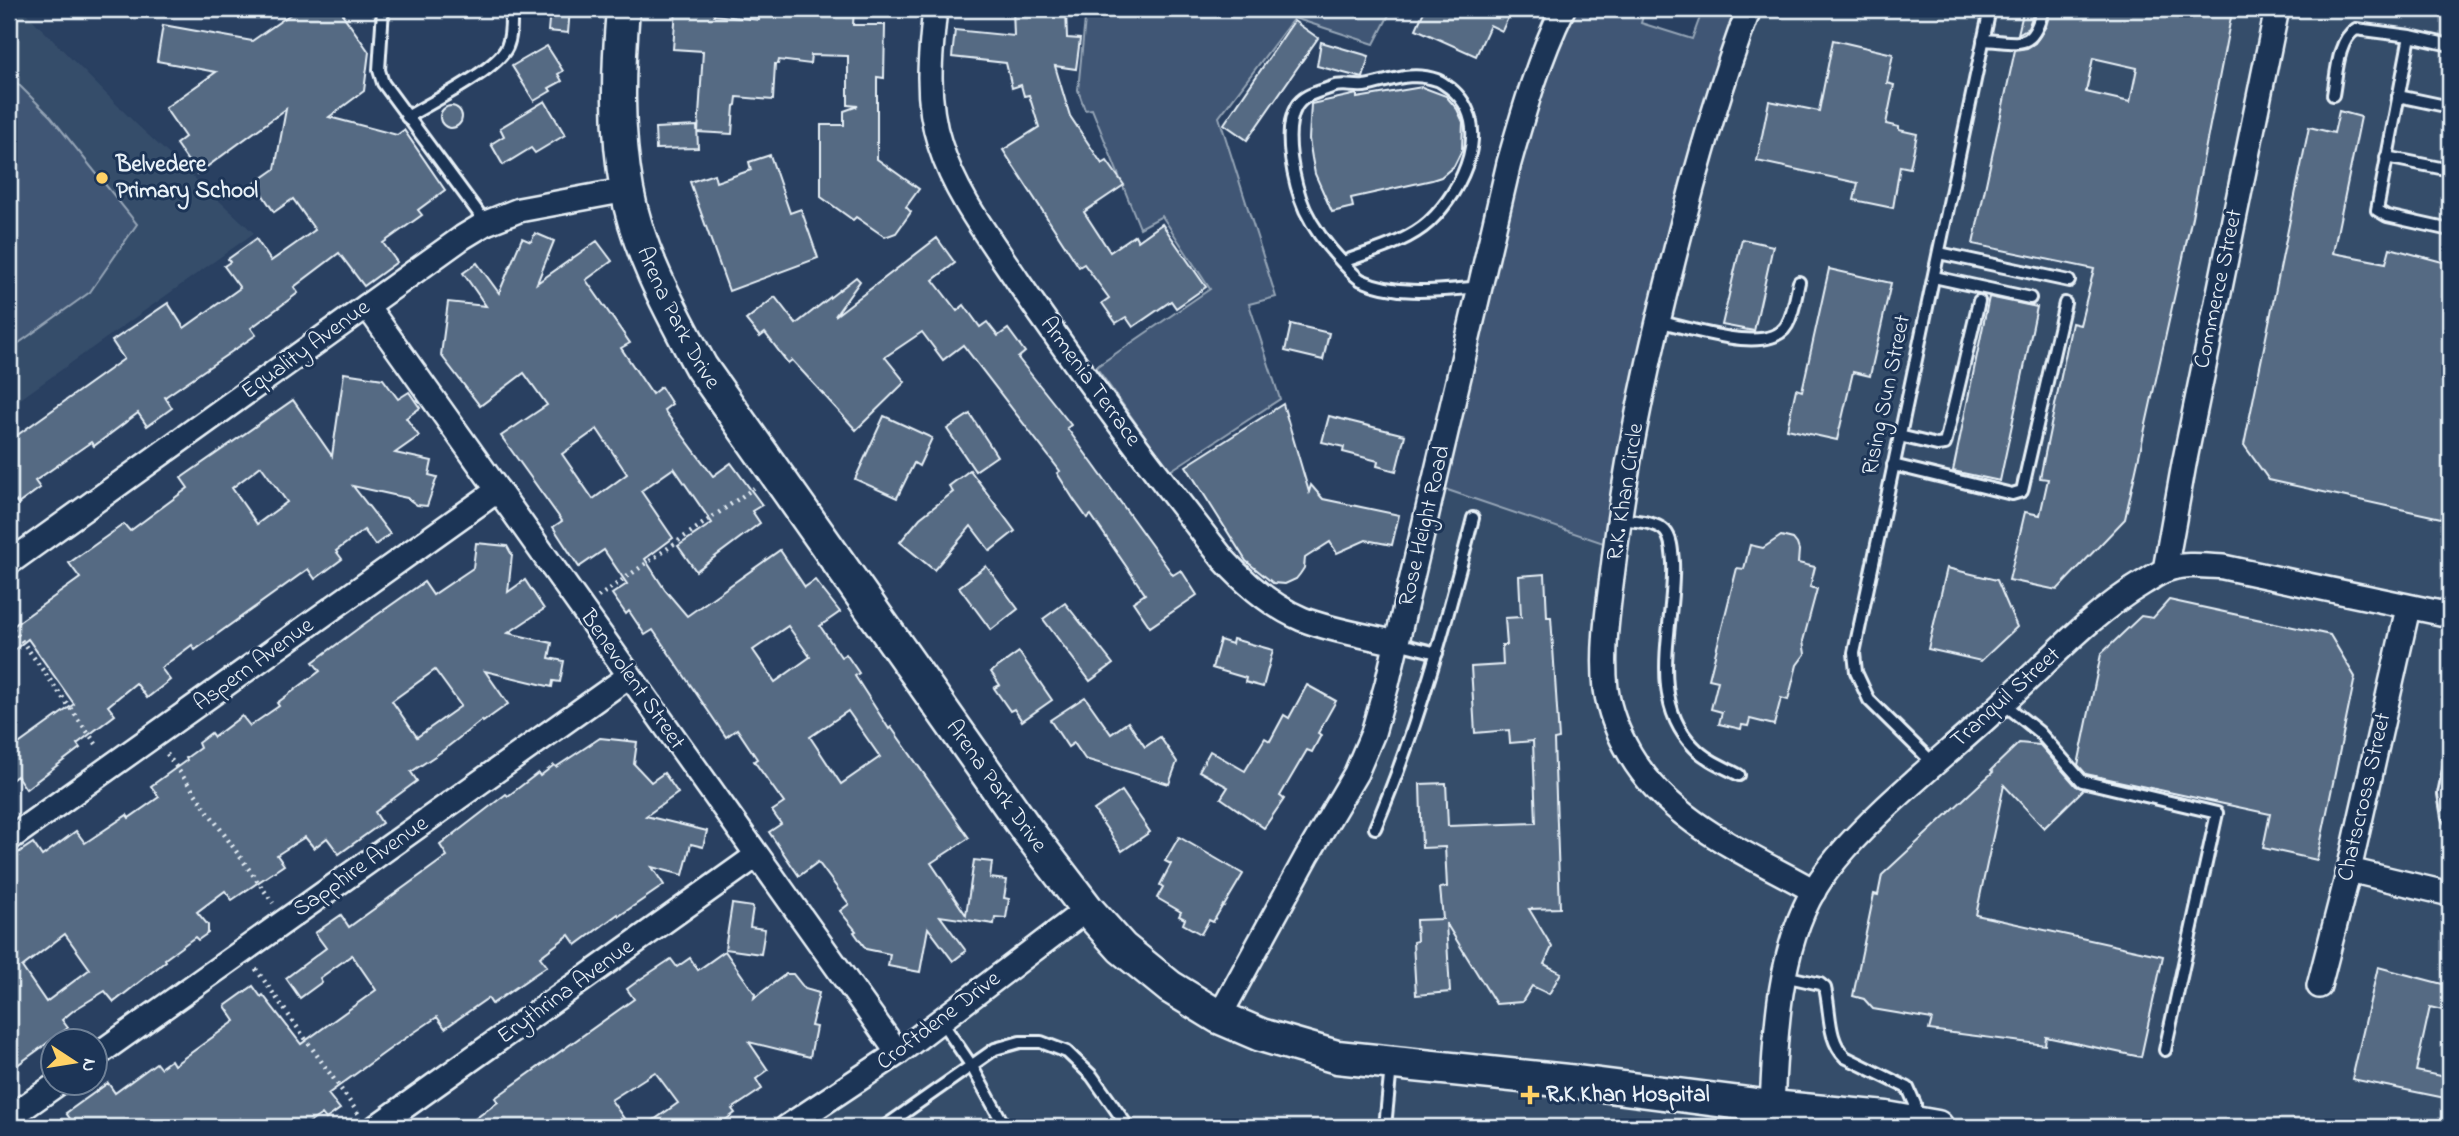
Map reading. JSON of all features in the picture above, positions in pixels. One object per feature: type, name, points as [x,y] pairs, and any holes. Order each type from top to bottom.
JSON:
[{"type":"street","name":"Arena Park Drive","points":[[623,9],[618,110],[627,190],[656,278],[669,308],[701,367],[1026,829],[1087,909],[1122,948],[1170,987],[1219,1017],[1299,1047],[1337,1057],[1577,1082],[1772,1107]]},
{"type":"street","name":"Armenia Terrace","points":[[935,9],[929,90],[933,119],[949,171],[974,215],[1081,374],[1224,560],[1247,584],[1275,605],[1302,619],[1397,643]]},
{"type":"street","name":"Rose Height Road","points":[[1219,1017],[1356,773],[1373,733],[1482,287],[1509,163],[1527,97],[1549,37],[1563,9]]},
{"type":"street","name":"R.K. Khan Circle","points":[[1749,9],[1717,100],[1657,321],[1619,519],[1605,649],[1606,691],[1615,721],[1630,754],[1647,779],[1673,806],[1700,828],[1814,891]]},
{"type":"street","name":"Commerce Street","points":[[2165,570],[2183,464],[2277,9]]},
{"type":"street","name":"Equality Avenue","points":[[9,563],[486,223],[519,210],[627,190]]},
{"type":"street","name":"Benevolent Street","points":[[367,306],[898,1054]]},
{"type":"street","name":"Aspern Avenue","points":[[9,839],[498,490]]},
{"type":"street","name":"Tranquil Street","points":[[1772,1107],[1784,976],[1796,933],[1814,891],[1861,831],[2102,612],[2130,591],[2165,570],[2192,565],[2223,567],[2450,615]]},
{"type":"street","name":"Chatscross Street","points":[[2319,986],[2349,870],[2408,608]]},
{"type":"street","name":"Sapphire Avenue","points":[[108,1047],[629,676]]},
{"type":"street","name":"Erythrina Avenue","points":[[376,1127],[756,856]]},
{"type":"street","points":[[2349,870],[2450,894]]},
{"type":"street","name":"Croftdene Drive","points":[[786,1127],[898,1054],[1087,909]]},
{"type":"street","points":[[9,1118],[38,1097]]},
{"type":"street","points":[[1772,1107],[1905,1124]]},
{"type":"lane","points":[[383,9],[379,70],[383,83],[486,223]]},
{"type":"lane","points":[[407,117],[500,58],[510,37],[511,9]]},
{"type":"lane","name":"Rising Sun Street","points":[[1933,763],[1869,700],[1856,672],[1854,653],[1990,9]]},
{"type":"lane","points":[[1983,40],[2027,40],[2038,29],[2043,9]]},
{"type":"lane","points":[[2333,95],[2342,46],[2352,31],[2362,28],[2450,45]]},
{"type":"lane","points":[[2410,36],[2376,205],[2379,213],[2450,230]]},
{"type":"lane","points":[[1343,262],[1409,236],[1427,224],[1441,210],[1461,177],[1472,147],[1471,118],[1458,95],[1439,80],[1401,75],[1362,86],[1338,85],[1306,96],[1296,107],[1291,126],[1290,152],[1304,209],[1316,230],[1343,262],[1359,279],[1397,289],[1419,291],[1482,287]]},
{"type":"lane","points":[[2398,96],[2450,107]]},
{"type":"lane","points":[[2386,157],[2450,170]]},
{"type":"lane","points":[[1939,253],[2069,281]]},
{"type":"lane","points":[[1934,276],[2030,298]]},
{"type":"lane","points":[[1657,321],[1744,340],[1767,340],[1787,326],[1799,282]]},
{"type":"lane","points":[[1899,436],[1937,445],[1945,444],[1979,301]]},
{"type":"lane","points":[[1893,465],[2012,494],[2022,491],[2065,303]]},
{"type":"lane","points":[[1375,828],[1398,776],[1437,653],[1473,518]]},
{"type":"lane","points":[[1619,519],[1655,525],[1664,530],[1669,538],[1673,573],[1666,670],[1670,701],[1676,718],[1693,746],[1705,756],[1740,775]]},
{"type":"lane","points":[[1397,643],[1437,653]]},
{"type":"lane","points":[[2003,703],[2039,732],[2082,781],[2217,813],[2165,1050]]},
{"type":"lane","points":[[2450,764],[2444,793],[2450,819]]},
{"type":"lane","points":[[1784,976],[1820,984],[1825,988],[1833,1041],[1845,1057],[1908,1088],[1915,1104],[1905,1124]]},
{"type":"lane","points":[[941,1021],[971,1065],[1005,1127]]},
{"type":"lane","points":[[884,1127],[995,1049],[1020,1042],[1041,1042],[1067,1052],[1092,1076],[1128,1127]]},
{"type":"lane","points":[[1385,1127],[1391,1063]]},
{"type":"path","points":[[581,608],[751,490]]},
{"type":"path","points":[[9,623],[112,765]]},
{"type":"path","points":[[154,736],[286,921]]},
{"type":"path","points":[[243,951],[368,1127]]},
{"type":"shaded area","name":"Belvedere Primary School","points":[[9,9],[22,9],[135,123],[254,233],[9,407]]},
{"type":"shaded area","points":[[1086,9],[1392,9],[1374,44],[1294,18],[1219,117],[1276,297],[1249,304],[1280,399],[1170,471],[1096,367],[1210,289],[1162,216],[1140,228],[1092,109],[1085,110],[1078,90]]},
{"type":"shaded area","points":[[1561,9],[1645,9],[1641,23],[1692,39],[1703,9],[1750,9],[1718,104],[1615,547],[1433,485]]},
{"type":"shaded area","points":[[1750,9],[2450,9],[2450,1127],[792,1127],[1087,909],[1219,1015],[1354,772],[1433,484],[1576,534],[1631,453]]},
{"type":"shaded area","points":[[9,75],[51,117],[137,224],[90,292],[9,350]]},
{"type":"building","points":[[298,9],[344,9],[343,15],[369,52],[364,91],[329,117],[397,135],[404,130],[445,190],[418,210],[422,215],[383,243],[397,262],[364,286],[339,253],[294,287],[298,293],[251,328],[256,335],[165,397],[172,408],[147,426],[138,413],[94,446],[91,442],[35,481],[40,488],[18,504],[16,501],[9,506],[9,441],[124,359],[112,341],[168,303],[184,328],[240,288],[224,266],[230,262],[228,259],[256,239],[271,261],[315,230],[293,199],[274,212],[255,183],[275,169],[286,109],[197,174],[176,144],[185,137],[165,108],[216,72],[157,61],[163,25],[252,41]]},
{"type":"building","points":[[550,9],[570,9],[568,33],[548,31]]},
{"type":"building","points":[[676,9],[715,9],[714,15],[759,20],[759,14],[789,15],[789,9],[854,9],[853,25],[885,25],[884,78],[877,77],[877,159],[919,189],[906,207],[911,212],[896,233],[885,237],[856,217],[853,220],[821,197],[821,125],[844,125],[844,111],[858,106],[848,105],[848,56],[811,55],[810,64],[779,60],[778,64],[775,64],[773,100],[737,97],[732,134],[698,132],[703,51],[673,49]]},
{"type":"building","points":[[1013,9],[1066,9],[1067,38],[1080,39],[1076,69],[1055,66],[1070,116],[1102,164],[1107,161],[1124,185],[1084,212],[1110,252],[1135,235],[1138,241],[1162,224],[1206,287],[1176,308],[1171,301],[1133,327],[1126,317],[1116,323],[1102,303],[1109,298],[1084,264],[1079,267],[1003,150],[1039,127],[1029,95],[1024,96],[1021,85],[1012,88],[1006,63],[952,57],[955,30],[1014,36]]},
{"type":"building","points":[[1425,9],[1512,9],[1502,31],[1490,25],[1476,56],[1416,29]]},
{"type":"building","points":[[2024,9],[2035,9],[2028,28],[2018,34]]},
{"type":"building","points":[[2051,9],[2214,9],[2232,12],[2192,217],[2125,519],[2057,590],[2009,580],[2025,512],[2040,515],[2048,479],[2040,478],[2072,323],[2080,325],[2094,269],[1973,244],[2015,50],[2035,43],[2046,26]],"holes":[[[2093,58],[2137,68],[2130,102],[2086,92]]]},
{"type":"building","points":[[1294,21],[1318,38],[1247,140],[1224,124]]},
{"type":"building","points":[[1833,40],[1893,54],[1887,83],[1894,85],[1886,124],[1917,134],[1910,168],[1900,166],[1893,208],[1854,200],[1858,183],[1757,161],[1769,101],[1819,111]]},
{"type":"building","points":[[1321,42],[1369,56],[1363,78],[1317,66]]},
{"type":"building","points":[[547,46],[563,71],[558,74],[562,81],[534,101],[512,66]]},
{"type":"building","points":[[1422,87],[1446,96],[1463,122],[1462,150],[1454,166],[1441,177],[1432,180],[1351,198],[1353,207],[1332,212],[1315,174],[1309,139],[1311,104],[1357,94],[1357,98]]},
{"type":"building","points":[[545,101],[565,135],[535,153],[531,148],[503,165],[491,144],[504,136],[500,128]]},
{"type":"building","points":[[451,106],[459,109],[462,117],[459,125],[451,128],[443,125],[440,117],[443,109]]},
{"type":"building","points":[[2339,111],[2361,117],[2333,253],[2386,263],[2390,248],[2450,264],[2450,520],[2269,480],[2244,445],[2309,127],[2334,133]]},
{"type":"building","points":[[697,126],[698,148],[656,149],[655,128]]},
{"type":"building","points":[[770,155],[790,213],[801,209],[818,258],[729,291],[690,182],[714,174],[716,182],[751,170],[749,162]]},
{"type":"building","points":[[535,233],[554,241],[537,283],[597,241],[612,261],[586,280],[630,343],[621,348],[652,394],[661,387],[672,404],[664,410],[713,476],[731,463],[762,505],[752,511],[760,523],[696,571],[678,546],[712,523],[674,468],[641,491],[673,538],[645,559],[665,590],[687,616],[780,550],[805,587],[815,580],[840,612],[820,626],[841,657],[846,654],[859,673],[855,676],[889,729],[891,727],[969,838],[931,863],[966,915],[974,860],[992,862],[990,878],[1007,880],[1004,898],[1009,899],[1006,918],[995,917],[994,924],[940,916],[966,951],[953,961],[928,928],[920,972],[888,966],[890,954],[866,949],[854,932],[856,931],[840,911],[849,904],[818,862],[799,876],[769,832],[781,824],[772,811],[784,803],[754,761],[757,759],[737,729],[726,737],[653,630],[645,635],[629,611],[626,614],[612,594],[627,584],[604,550],[579,567],[553,527],[562,521],[501,436],[547,405],[524,373],[480,406],[441,355],[448,302],[486,306],[463,273],[477,263],[499,293],[522,238],[531,242]],"holes":[[[597,429],[627,474],[593,499],[562,454]],[[788,626],[810,657],[775,682],[753,650]],[[848,711],[880,757],[841,784],[810,737]]]},
{"type":"building","points":[[937,238],[955,263],[933,280],[957,311],[964,305],[980,327],[987,322],[998,336],[1008,329],[1025,352],[1018,358],[1071,425],[1067,428],[1173,575],[1181,570],[1197,595],[1150,627],[1133,602],[1145,594],[1091,515],[1087,518],[1074,500],[1057,473],[1060,471],[963,345],[943,360],[922,332],[885,357],[905,382],[856,430],[792,360],[788,363],[765,333],[760,337],[746,320],[775,297],[796,324],[856,277],[860,281],[835,316]]},
{"type":"building","points":[[1742,239],[1773,246],[1754,331],[1722,325]]},
{"type":"building","points":[[1829,269],[1891,283],[1870,376],[1853,372],[1837,440],[1787,429],[1796,389],[1802,391]]},
{"type":"building","points":[[1989,297],[2037,307],[2000,481],[1953,471]]},
{"type":"building","points":[[1291,324],[1329,333],[1323,360],[1285,351]]},
{"type":"building","points":[[344,373],[383,379],[398,399],[409,392],[420,408],[406,418],[419,436],[395,453],[432,461],[429,475],[437,477],[427,506],[417,505],[407,498],[353,486],[390,534],[375,545],[364,530],[336,551],[342,559],[315,579],[308,569],[195,650],[192,645],[161,668],[170,680],[147,698],[136,683],[108,706],[115,715],[77,744],[80,748],[26,789],[17,776],[9,782],[9,751],[74,704],[28,639],[9,654],[9,629],[80,578],[69,563],[124,524],[130,531],[188,488],[181,478],[293,400],[332,456]],"holes":[[[261,466],[287,502],[257,524],[232,488]]]},
{"type":"building","points":[[1283,404],[1309,492],[1311,485],[1323,499],[1399,515],[1392,545],[1366,540],[1337,553],[1330,542],[1305,558],[1300,574],[1285,584],[1273,583],[1246,561],[1186,466]]},
{"type":"building","points":[[970,414],[997,456],[975,471],[947,429]]},
{"type":"building","points":[[884,416],[932,438],[919,466],[914,463],[897,498],[855,479]]},
{"type":"building","points":[[1329,416],[1405,435],[1396,471],[1377,466],[1378,461],[1343,452],[1344,447],[1322,442]]},
{"type":"building","points":[[970,470],[1015,531],[990,551],[971,526],[934,570],[900,542],[920,518],[953,492],[949,486]]},
{"type":"building","points":[[1781,536],[1793,539],[1797,544],[1798,563],[1815,567],[1810,587],[1817,589],[1803,641],[1805,654],[1797,665],[1788,700],[1781,698],[1774,725],[1750,719],[1748,726],[1742,725],[1741,729],[1719,724],[1722,712],[1711,709],[1718,681],[1709,679],[1737,568],[1744,569],[1750,545],[1763,548]]},
{"type":"building","points":[[476,543],[507,546],[512,555],[508,592],[525,580],[544,609],[508,633],[552,643],[549,658],[564,661],[560,682],[553,681],[552,687],[485,671],[508,704],[411,772],[417,781],[375,812],[382,823],[339,854],[327,838],[314,848],[305,837],[277,855],[284,865],[232,900],[225,891],[197,912],[208,925],[208,933],[198,940],[195,937],[165,959],[166,961],[114,1002],[105,991],[74,1010],[62,1020],[68,1028],[38,1028],[38,1050],[9,1071],[9,859],[33,843],[42,856],[76,831],[85,843],[127,815],[129,818],[159,797],[151,786],[187,760],[186,758],[200,748],[198,743],[211,733],[214,737],[242,716],[250,726],[279,706],[277,703],[320,671],[313,662],[424,582],[433,595],[473,568]],"holes":[[[435,670],[461,706],[417,737],[392,701]],[[65,934],[90,969],[46,1002],[22,967]]]},
{"type":"building","points":[[986,566],[1018,609],[991,630],[959,587]]},
{"type":"building","points":[[1947,568],[1997,580],[2017,627],[1981,661],[1928,649]]},
{"type":"building","points":[[1545,574],[1547,617],[1551,617],[1559,739],[1554,740],[1560,908],[1529,909],[1552,947],[1544,964],[1561,973],[1549,994],[1532,986],[1522,1002],[1496,1004],[1446,923],[1450,992],[1416,995],[1413,942],[1417,941],[1416,920],[1443,919],[1440,888],[1447,887],[1445,847],[1422,848],[1420,784],[1446,783],[1448,826],[1536,823],[1533,741],[1510,743],[1509,730],[1475,733],[1471,667],[1503,665],[1502,645],[1507,645],[1505,618],[1521,617],[1519,576]]},
{"type":"building","points":[[2169,600],[2330,635],[2355,677],[2317,860],[2263,848],[2270,814],[2086,774],[2078,765],[2101,654],[2141,616],[2153,618]]},
{"type":"building","points":[[1065,603],[1113,664],[1090,681],[1043,619]]},
{"type":"building","points":[[1233,639],[1273,650],[1263,687],[1245,682],[1246,678],[1212,668],[1220,640],[1232,644]]},
{"type":"building","points":[[1019,652],[1052,700],[1022,721],[1014,709],[1010,711],[994,688],[1000,685],[991,672]]},
{"type":"building","points":[[1307,685],[1336,701],[1318,733],[1321,735],[1312,752],[1307,750],[1280,796],[1284,799],[1264,828],[1221,798],[1228,787],[1199,771],[1210,751],[1245,771],[1265,738],[1270,741],[1284,715],[1289,718]]},
{"type":"building","points":[[1085,697],[1111,734],[1128,722],[1145,747],[1160,737],[1177,762],[1169,784],[1085,759],[1074,743],[1068,747],[1050,720]]},
{"type":"building","points":[[600,738],[637,742],[634,764],[651,782],[664,773],[678,793],[646,816],[707,831],[703,847],[691,844],[683,875],[652,867],[664,885],[576,945],[569,935],[540,957],[547,966],[492,1004],[488,998],[445,1028],[437,1017],[394,1046],[328,1094],[340,1109],[326,1119],[322,1114],[303,1127],[247,1127],[240,1118],[227,1127],[76,1127],[66,1113],[87,1098],[108,1098],[108,1083],[115,1093],[156,1063],[160,1068],[171,1060],[174,1065],[235,1021],[225,1006],[253,986],[301,1044],[376,990],[352,955],[320,978],[322,982],[300,998],[286,978],[326,948],[315,933],[341,915],[349,927],[447,856],[440,845],[506,794],[508,796],[538,773],[540,776],[554,765],[556,767]]},
{"type":"building","points":[[2019,743],[2040,745],[2076,786],[2084,789],[2044,828],[2004,785],[1976,915],[2163,956],[2141,1057],[2046,1037],[2045,1045],[1929,1030],[1932,1019],[1873,1009],[1864,999],[1853,996],[1874,894],[1878,895],[1882,875],[1993,772],[1991,770]]},
{"type":"building","points":[[1122,791],[1150,832],[1122,851],[1094,810]]},
{"type":"building","points":[[1179,837],[1243,874],[1213,922],[1209,920],[1201,934],[1183,924],[1185,919],[1179,916],[1181,912],[1157,898],[1163,887],[1160,885],[1171,864],[1165,861]]},
{"type":"building","points":[[732,904],[753,907],[750,927],[765,929],[761,954],[725,949]]},
{"type":"building","points":[[725,951],[755,994],[754,998],[786,974],[793,974],[805,989],[819,993],[811,1026],[816,1027],[810,1057],[749,1042],[768,1070],[756,1079],[762,1089],[732,1109],[735,1113],[716,1127],[644,1127],[678,1103],[655,1072],[611,1100],[630,1127],[464,1127],[498,1102],[495,1098],[634,999],[627,989],[642,978],[671,959],[677,967],[690,958],[698,970]]},
{"type":"building","points":[[2378,967],[2450,986],[2446,1011],[2430,1007],[2416,1071],[2450,1078],[2450,1099],[2352,1079]]},
{"type":"place","name":"Belvedere Primary School","points":[[102,178]]},
{"type":"place","name":"R.K Khan Hospital","points":[[1530,1095]]}]
